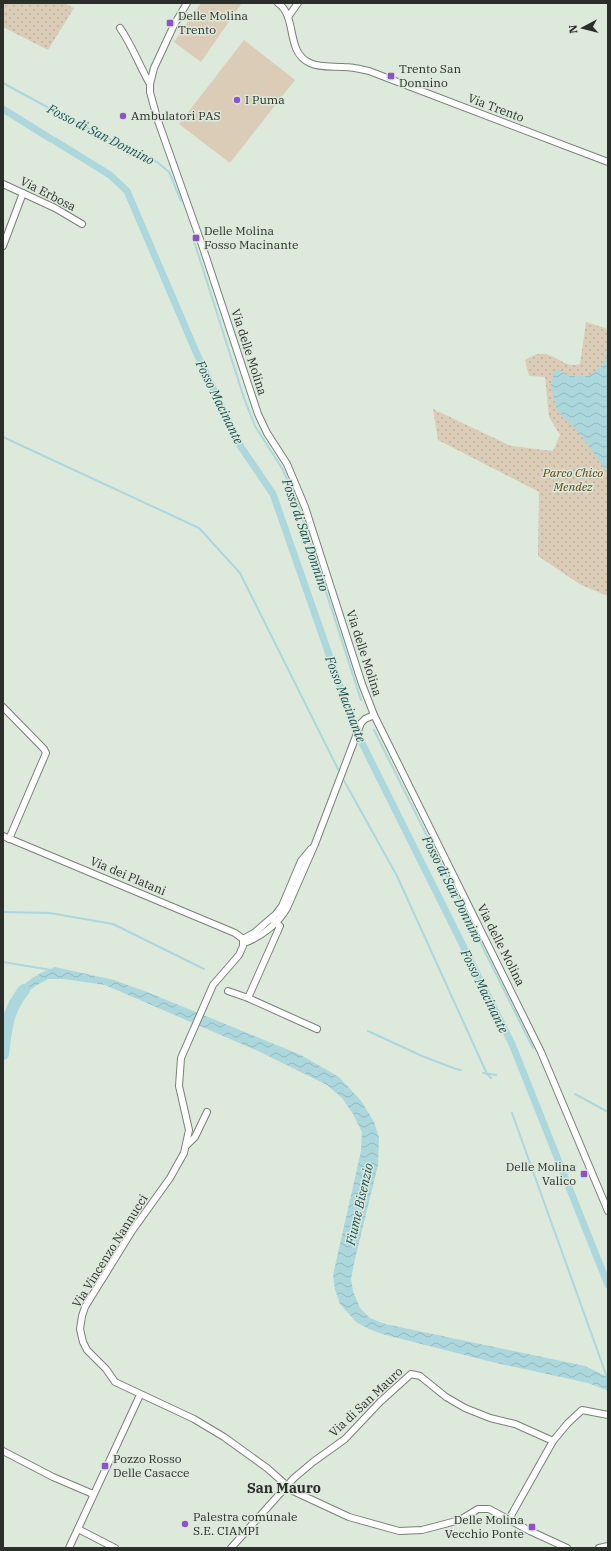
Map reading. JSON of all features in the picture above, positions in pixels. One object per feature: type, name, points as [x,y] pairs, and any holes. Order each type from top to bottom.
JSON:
[{"type":"street","name":"Via delle Molina","points":[[187,3],[174,25],[154,68],[150,84],[150,92],[157,118],[200,238],[258,414],[267,433],[287,464],[305,507],[374,715],[541,1052],[608,1211]]},
{"type":"street","name":"Via Trento","points":[[278,3],[284,9],[288,18],[296,50],[304,60],[312,64],[319,66],[357,68],[608,162]]},
{"type":"street","points":[[288,18],[298,3]]},
{"type":"street","name":"Via delle Molina","points":[[120,28],[129,41],[140,68],[150,84]]},
{"type":"street","name":"Via Erbosa","points":[[3,184],[54,208],[82,224]]},
{"type":"street","points":[[3,246],[23,193]]},
{"type":"street","points":[[3,706],[44,749],[46,753],[6,838]]},
{"type":"street","points":[[243,941],[274,920],[282,906],[301,861],[315,844],[359,728],[365,719],[374,715]]},
{"type":"street","name":"Via dei Platani","points":[[6,838],[235,933],[243,941]]},
{"type":"street","points":[[248,998],[280,926],[274,920]]},
{"type":"street","name":"Via Vincenzo Nannucci","points":[[243,941],[239,955],[213,985],[206,998],[181,1058],[179,1086],[189,1130],[187,1145],[181,1160],[132,1231],[88,1303],[81,1320],[80,1332],[87,1350],[106,1369],[115,1382],[194,1419],[224,1437],[267,1468],[287,1487]]},
{"type":"street","points":[[228,990],[317,1029]]},
{"type":"street","name":"Via Vincenzo Nannucci","points":[[187,1145],[195,1137],[207,1112]]},
{"type":"street","name":"Via di San Mauro","points":[[287,1487],[294,1478],[313,1462],[345,1439],[385,1397],[409,1375],[413,1374],[421,1377],[465,1408],[490,1418],[515,1424],[553,1441]]},
{"type":"street","points":[[69,1548],[140,1395]]},
{"type":"street","points":[[509,1519],[553,1441],[568,1423],[582,1410],[608,1415]]},
{"type":"street","points":[[3,1451],[53,1477],[94,1494]]},
{"type":"street","points":[[231,1548],[287,1487],[348,1517],[399,1531],[422,1530],[454,1522],[478,1510],[489,1509],[530,1531],[567,1548]]},
{"type":"street","points":[[78,1529],[115,1548]]},
{"type":"street","points":[[599,1548],[608,1546]]},
{"type":"green space","points":[[3,3],[64,3],[74,8],[48,50],[3,27]]},
{"type":"green space","points":[[201,3],[242,3],[201,62],[174,42]]},
{"type":"green space","points":[[244,40],[295,80],[230,163],[179,124]]},
{"type":"green space","name":"Parco Chico Mendez","points":[[586,322],[608,329],[608,596],[581,585],[538,556],[539,492],[438,440],[433,409],[511,446],[553,451],[560,435],[549,417],[545,377],[529,376],[525,360],[536,355],[544,354],[570,365],[580,364]]},
{"type":"water","points":[[608,346],[608,471],[576,429],[558,412],[551,385],[554,372],[558,369],[569,376],[588,376],[598,369],[606,360]]},
{"type":"water","points":[[55,967],[114,980],[301,1055],[339,1077],[362,1102],[374,1122],[379,1138],[378,1165],[351,1279],[353,1291],[360,1308],[370,1318],[385,1324],[585,1366],[608,1377],[608,1391],[588,1383],[492,1362],[382,1334],[356,1322],[340,1304],[335,1290],[333,1275],[361,1151],[362,1132],[353,1114],[342,1098],[327,1085],[258,1051],[105,985],[64,979],[48,979],[24,995],[17,1006],[10,1000],[30,980],[40,973]]},
{"type":"waterway","name":"Fosso di San Donnino","points":[[3,83],[71,120],[157,162],[169,172],[181,201]]},
{"type":"waterway","name":"Fosso Macinante","points":[[3,109],[51,139]]},
{"type":"waterway","name":"Fosso Macinante","points":[[55,141],[110,175],[127,191],[196,352],[241,447],[273,494],[355,729],[512,1044],[608,1285]]},
{"type":"waterway","name":"Fosso di San Donnino","points":[[193,238],[244,398],[255,426],[283,470],[298,505],[361,700]]},
{"type":"waterway","points":[[3,437],[199,528],[240,573],[340,773]]},
{"type":"waterway","name":"Fosso di San Donnino","points":[[374,730],[533,1048]]},
{"type":"waterway","points":[[342,777],[397,876],[487,1074],[491,1078]]},
{"type":"waterway","points":[[3,912],[50,913],[113,924],[204,969]]},
{"type":"waterway","points":[[3,962],[51,970]]},
{"type":"waterway","name":"Fiume Bisenzio","points":[[3,1054],[8,1020],[14,1005],[24,990]]},
{"type":"waterway","points":[[368,1031],[422,1056],[461,1070]]},
{"type":"waterway","points":[[483,1073],[496,1075]]},
{"type":"waterway","points":[[575,1094],[608,1112]]},
{"type":"waterway","points":[[512,1113],[608,1380]]},
{"type":"place","name":"Delle Molina Trento","points":[[170,23]]},
{"type":"place","name":"Trento San Donnino","points":[[391,76]]},
{"type":"place","name":"I Puma","points":[[237,100]]},
{"type":"place","name":"Ambulatori PAS","points":[[123,116]]},
{"type":"place","name":"Delle Molina Fosso Macinante","points":[[196,238]]},
{"type":"place","name":"Delle Molina Valico","points":[[584,1174]]},
{"type":"place","name":"Pozzo Rosso Delle Casacce","points":[[105,1466]]},
{"type":"place","name":"Palestra comunale S.E. CIAMPI","points":[[185,1524]]},
{"type":"place","name":"Delle Molina Vecchio Ponte","points":[[532,1527]]},
{"type":"district","name":"San Mauro","points":[[284,1488]]}]
